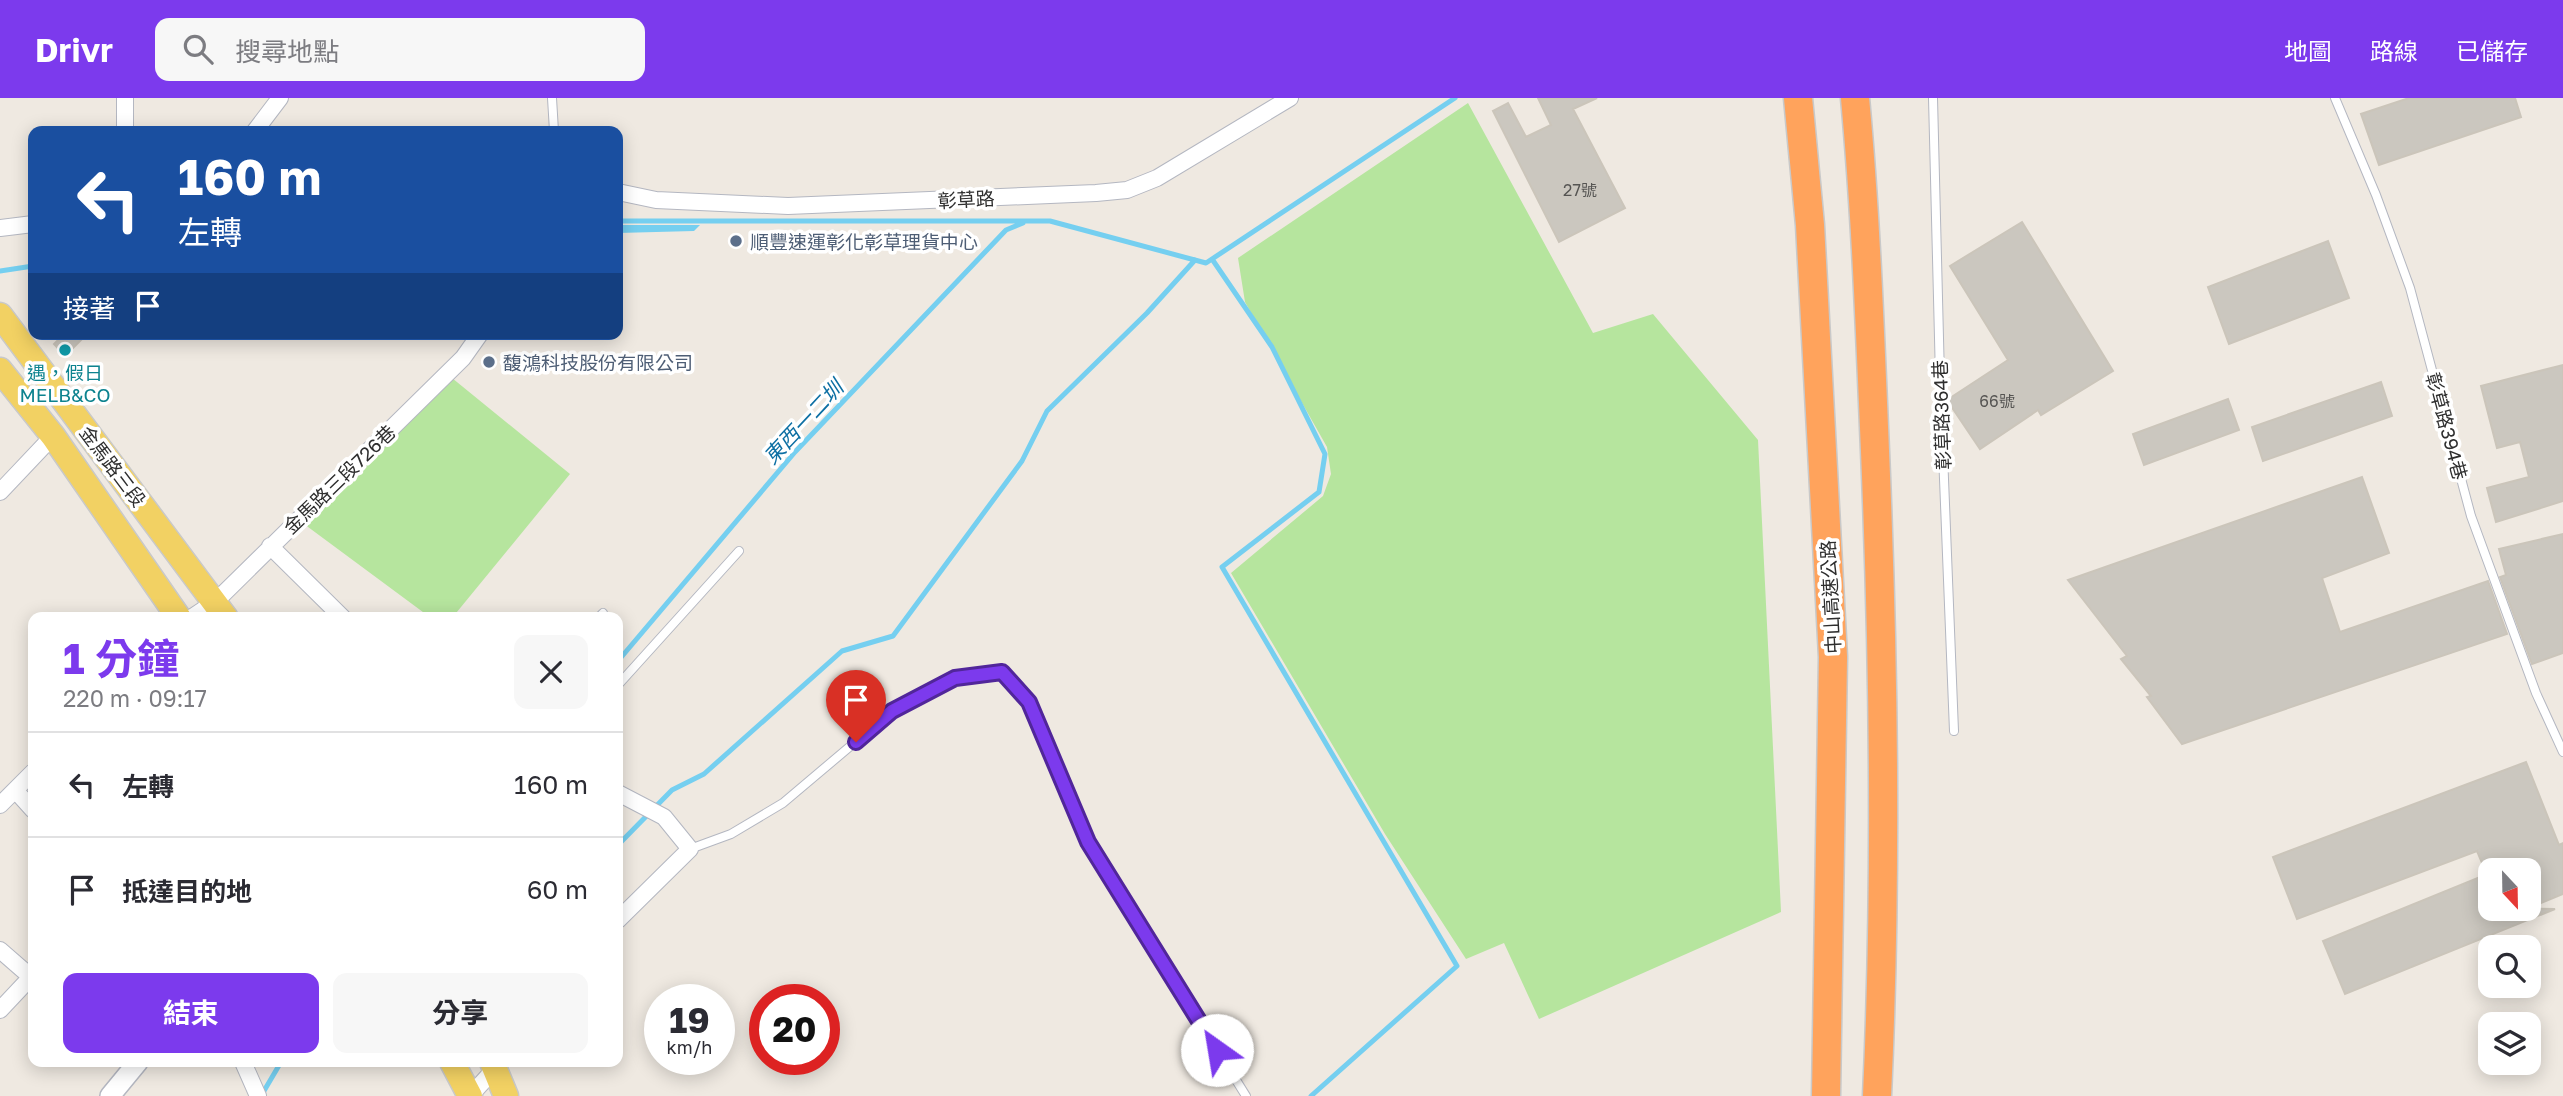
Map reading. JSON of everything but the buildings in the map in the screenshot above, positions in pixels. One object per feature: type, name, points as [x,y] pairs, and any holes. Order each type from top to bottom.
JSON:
[{"type":"highway","name":"中山高速公路","points":[[1798,98],[1810,225],[1833,657],[1826,1096]]},
{"type":"highway","points":[[1855,98],[1864,200],[1882,631],[1884,946],[1877,1096]]},
{"type":"main road","name":"金馬路三段","points":[[0,315],[221,610]]},
{"type":"main road","name":"金馬路三段","points":[[0,370],[53,436],[175,612]]},
{"type":"main road","points":[[455,1067],[470,1096]]},
{"type":"main road","points":[[497,1067],[506,1096]]},
{"type":"street","points":[[125,98],[125,126]]},
{"type":"street","points":[[259,126],[280,98]]},
{"type":"street","name":"彰草路","points":[[623,193],[656,201],[788,206],[1127,190],[1157,178],[1290,98]]},
{"type":"street","points":[[0,228],[28,225]]},
{"type":"street","name":"金馬路三段726巷","points":[[221,610],[270,546],[463,358],[476,340]]},
{"type":"street","points":[[0,492],[53,436]]},
{"type":"street","points":[[270,546],[337,612]]},
{"type":"street","points":[[0,805],[28,777]]},
{"type":"street","points":[[15,790],[28,804]]},
{"type":"street","points":[[623,795],[664,817],[690,849],[623,915]]},
{"type":"street","points":[[0,950],[28,974]]},
{"type":"street","points":[[0,1010],[28,980]]},
{"type":"street","points":[[110,1096],[134,1067]]},
{"type":"street","points":[[245,1067],[258,1096]]},
{"type":"street","points":[[470,1096],[494,1067]]},
{"type":"lane","points":[[552,98],[554,126]]},
{"type":"lane","name":"彰草路364巷","points":[[1933,98],[1940,378],[1954,731]]},
{"type":"lane","name":"彰草路394巷","points":[[2335,98],[2376,195],[2410,288],[2471,516],[2536,693],[2563,752]]},
{"type":"lane","points":[[623,679],[739,551]]},
{"type":"lane","points":[[690,849],[730,834],[783,803],[892,711],[955,678],[1002,672],[1029,702],[1088,842],[1246,1096]]},
{"type":"green space","points":[[1468,103],[1593,333],[1653,314],[1758,440],[1781,912],[1539,1019],[1504,943],[1466,959],[1385,834],[1231,573],[1323,496],[1331,474],[1327,447],[1245,302],[1238,258]]},
{"type":"green space","points":[[452,378],[570,474],[457,612],[423,612],[304,524]]},
{"type":"water","points":[[623,225],[700,225],[694,231],[623,233]]},
{"type":"waterway","points":[[623,221],[1050,221],[1206,263],[1455,98]]},
{"type":"waterway","name":"東西一二圳","points":[[623,655],[795,452],[1006,230],[1023,223]]},
{"type":"waterway","points":[[1212,259],[1272,347],[1325,454],[1319,492],[1222,567],[1457,966],[1311,1096]]},
{"type":"waterway","points":[[623,840],[672,790],[704,774],[842,651],[893,636],[1022,461],[1047,411],[1147,313],[1195,260]]},
{"type":"waterway","points":[[0,271],[28,267]]},
{"type":"waterway","name":"東西一二圳","points":[[261,1096],[278,1067]]},
{"type":"place","name":"順豐速運彰化彰草理貨中心","points":[[736,241]]},
{"type":"place","name":"遇，假日 MELB&CO","points":[[65,350]]},
{"type":"place","name":"馥鴻科技股份有限公司","points":[[489,362]]},
{"type":"route","points":[[856,742],[892,711],[955,678],[1002,672],[1029,702],[1088,842],[1217,1050]]}]
